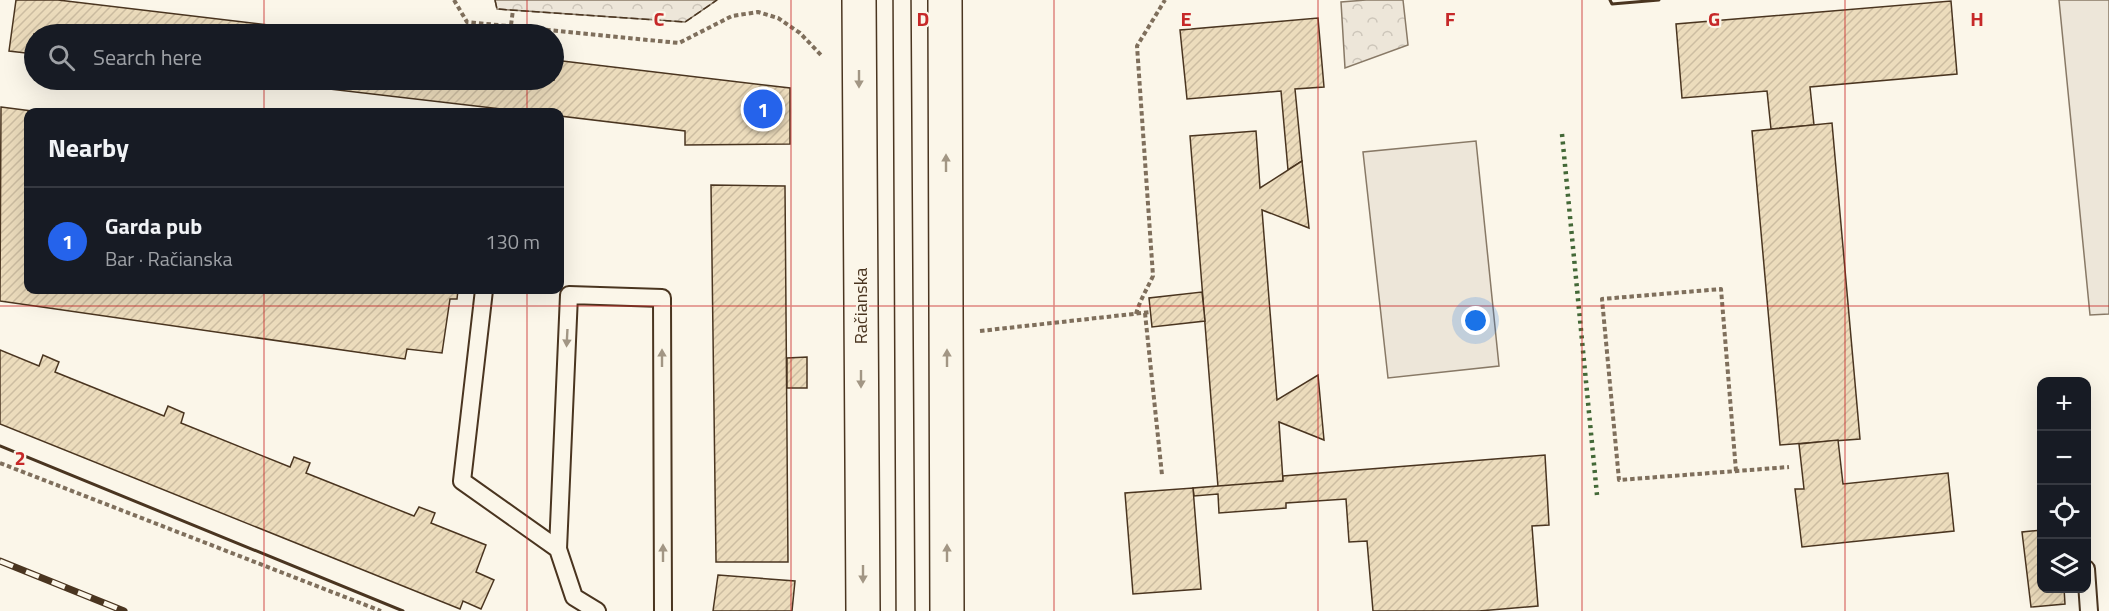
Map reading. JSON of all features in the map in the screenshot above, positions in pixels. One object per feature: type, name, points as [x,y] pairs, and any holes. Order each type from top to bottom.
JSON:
[{"type":"main road","points":[[945,0],[947,611]]},
{"type":"main road","name":"Račianska","points":[[859,15],[863,611]]},
{"type":"lane","points":[[845,0],[859,15]]},
{"type":"lane","points":[[484,294],[462,481],[558,549]]},
{"type":"lane","points":[[597,611],[574,597],[558,549],[569,295],[662,298],[663,611]]},
{"type":"lane","points":[[2088,593],[2089,611]]},
{"type":"path","points":[[454,0],[467,22],[489,24]]},
{"type":"path","points":[[1136,314],[1141,296],[1148,288],[1153,276],[1137,46],[1165,0]]},
{"type":"path","points":[[511,24],[513,10]]},
{"type":"path","points":[[564,31],[679,43],[732,16],[758,12],[778,18],[793,28],[821,55]]},
{"type":"path","points":[[1736,471],[1721,289],[1602,300],[1619,480],[1736,471],[1789,466]]},
{"type":"path","points":[[974,332],[1150,312]]},
{"type":"path","points":[[1145,313],[1162,475]]},
{"type":"path","points":[[0,463],[381,611]]},
{"type":"green space","points":[[495,0],[717,0],[685,22],[497,9]]},
{"type":"green space","points":[[1403,0],[1408,45],[1345,68],[1341,2]]},
{"type":"green space","points":[[2059,0],[2109,0],[2109,314],[2090,315]]},
{"type":"green space","points":[[1476,141],[1499,366],[1388,378],[1363,152]]},
{"type":"building","points":[[16,0],[58,0],[260,24],[24,24],[24,53],[9,51]]},
{"type":"building","points":[[1951,1],[1957,74],[1810,87],[1814,125],[1771,129],[1767,91],[1682,98],[1676,24]]},
{"type":"building","points":[[1318,18],[1324,87],[1295,89],[1302,161],[1288,170],[1281,91],[1187,99],[1180,30]]},
{"type":"building","points":[[564,61],[790,88],[790,144],[685,145],[685,131],[564,116],[564,108],[493,108],[338,90],[564,90]]},
{"type":"building","points":[[1,107],[24,110],[24,294],[458,294],[457,299],[450,299],[442,353],[407,349],[405,359],[0,301]]},
{"type":"building","points":[[1832,123],[1860,439],[1780,445],[1752,131]]},
{"type":"building","points":[[1256,131],[1260,188],[1302,161],[1309,228],[1262,210],[1277,400],[1318,375],[1324,440],[1279,422],[1283,481],[1218,487],[1190,136]]},
{"type":"building","points":[[711,185],[785,186],[788,562],[716,562]]},
{"type":"building","points":[[1202,292],[1205,321],[1152,327],[1149,298]]},
{"type":"building","points":[[0,350],[39,366],[43,355],[59,362],[55,372],[164,416],[168,406],[184,413],[181,423],[290,467],[294,457],[310,463],[306,473],[414,516],[419,507],[435,513],[431,523],[486,545],[476,572],[494,580],[481,609],[463,601],[460,609],[0,424]]},
{"type":"building","points":[[807,357],[807,388],[787,388],[787,358]]},
{"type":"building","points":[[1838,440],[1843,484],[1948,473],[1954,531],[1802,547],[1795,489],[1804,489],[1799,444]]},
{"type":"building","points":[[1545,455],[1549,525],[1532,526],[1538,606],[1479,611],[1373,611],[1367,541],[1349,542],[1346,499],[1286,503],[1286,508],[1219,513],[1218,494],[1194,496],[1193,488],[1283,481],[1283,476]]},
{"type":"building","points":[[1193,488],[1201,589],[1133,594],[1125,493]]},
{"type":"building","points":[[2037,530],[2037,593],[2064,593],[2065,604],[2031,607],[2022,532]]},
{"type":"building","points":[[718,575],[795,581],[792,611],[713,611]]},
{"type":"tram line","points":[[893,0],[896,611]]},
{"type":"tram line","points":[[911,0],[915,611]]},
{"type":"railway","points":[[0,561],[124,611]]},
{"type":"hedge","points":[[1562,134],[1597,495]]},
{"type":"fence","points":[[495,0],[497,9],[685,22],[717,0]]},
{"type":"wall","points":[[1610,0],[1612,4],[1659,0]]},
{"type":"wall","points":[[0,446],[403,611]]},
{"type":"place","name":"Garda pub","points":[[763,109]]}]
